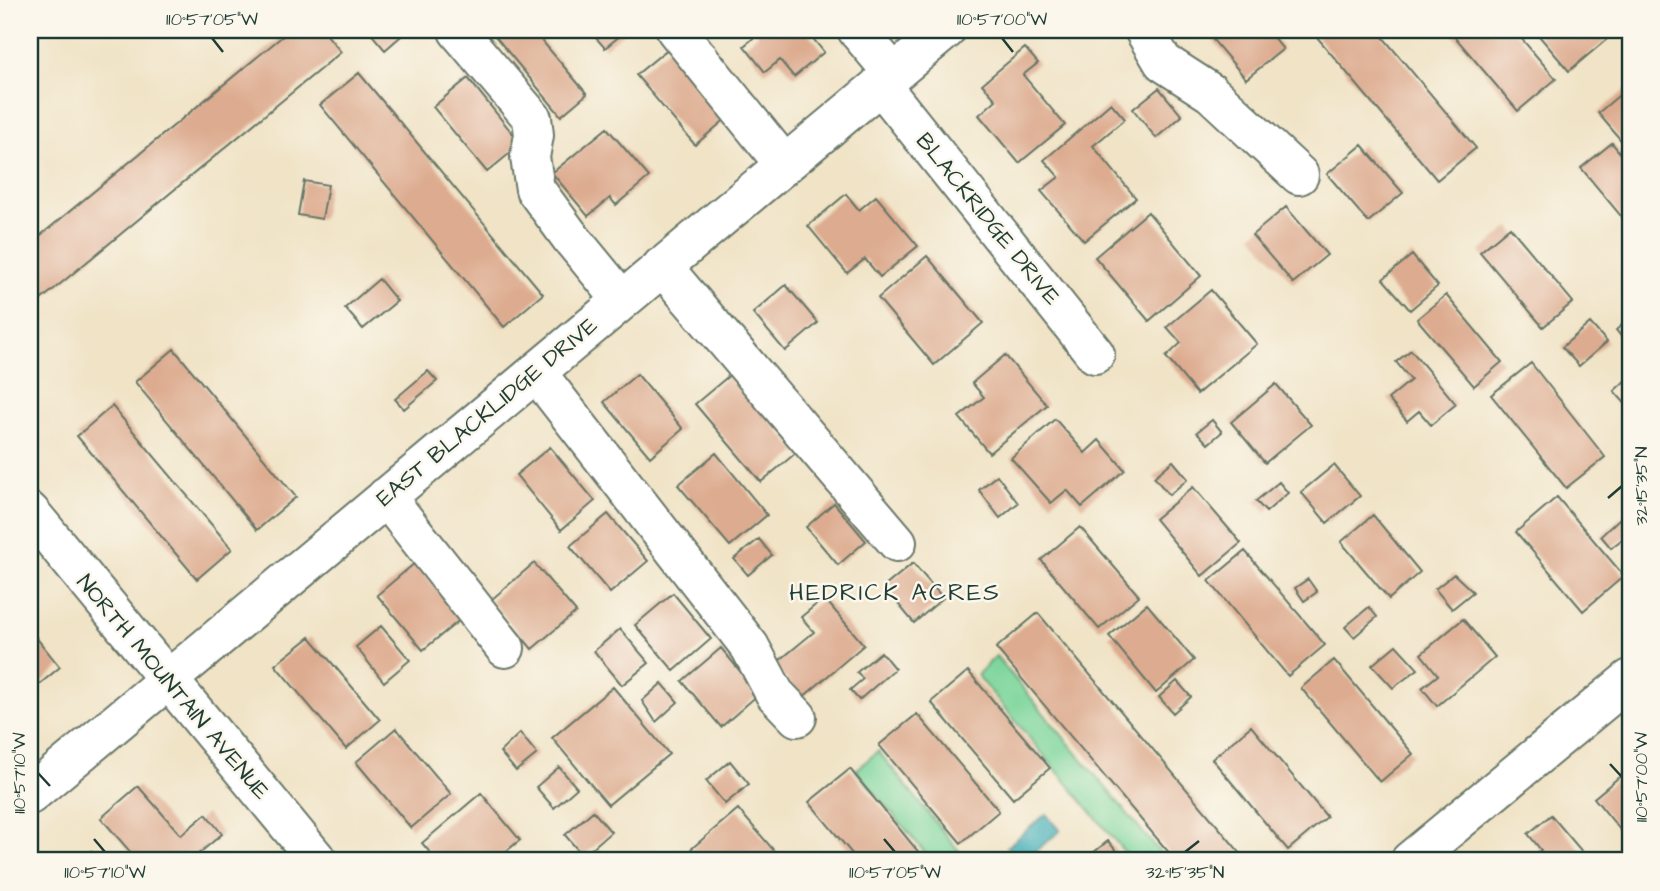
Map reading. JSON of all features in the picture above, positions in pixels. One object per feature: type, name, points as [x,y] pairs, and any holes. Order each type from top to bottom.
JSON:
[{"type":"street","points":[[676,30],[784,164]]},
{"type":"street","name":"BLACKRIDGE DRIVE","points":[[857,30],[886,78],[1095,354]]},
{"type":"street","name":"EAST BLACKLIDGE DRIVE","points":[[30,795],[946,30]]},
{"type":"street","points":[[1144,30],[1163,62],[1211,93],[1299,175]]},
{"type":"street","points":[[458,31],[533,118],[534,135],[530,157],[535,189],[570,238],[622,300]]},
{"type":"street","points":[[662,266],[897,542]]},
{"type":"street","points":[[536,372],[750,647],[775,694],[797,717]]},
{"type":"street","points":[[386,496],[505,648]]},
{"type":"street","name":"NORTH MOUNTAIN AVENUE","points":[[30,512],[317,861]]},
{"type":"street","points":[[1410,861],[1630,679]]},
{"type":"green space","points":[[996,656],[1167,861],[1132,861],[977,675]]},
{"type":"green space","points":[[878,751],[967,861],[932,861],[856,770]]},
{"type":"water","points":[[1046,814],[1060,831],[1023,861],[1018,861],[1007,847]]},
{"type":"building","points":[[290,30],[323,30],[341,52],[30,309],[30,244]]},
{"type":"building","points":[[368,30],[408,30],[385,50]]},
{"type":"building","points":[[503,30],[533,30],[587,94],[561,116],[495,36]]},
{"type":"building","points":[[589,30],[627,30],[605,48]]},
{"type":"building","points":[[754,30],[806,30],[824,52],[794,77],[780,60],[765,72],[744,46],[758,34]]},
{"type":"building","points":[[1226,30],[1267,30],[1283,49],[1246,79],[1213,40]]},
{"type":"building","points":[[1311,30],[1377,30],[1476,148],[1437,180]]},
{"type":"building","points":[[1449,30],[1514,30],[1556,79],[1518,111]]},
{"type":"building","points":[[1534,30],[1600,30],[1607,39],[1569,71]]},
{"type":"building","points":[[669,48],[728,117],[695,145],[636,75]]},
{"type":"building","points":[[1025,48],[1038,63],[1023,75],[1065,125],[1019,163],[979,115],[996,100],[982,84]]},
{"type":"building","points":[[359,73],[543,294],[504,327],[320,105]]},
{"type":"building","points":[[468,78],[521,144],[487,172],[433,107]]},
{"type":"building","points":[[1630,86],[1630,151],[1598,113]]},
{"type":"building","points":[[1159,88],[1182,116],[1156,138],[1133,109]]},
{"type":"building","points":[[1111,103],[1125,119],[1093,146],[1136,198],[1084,241],[1041,191],[1059,177],[1044,160]]},
{"type":"building","points":[[607,128],[649,177],[616,205],[610,198],[588,216],[552,173]]},
{"type":"building","points":[[1612,143],[1630,165],[1630,227],[1581,168]]},
{"type":"building","points":[[1362,145],[1403,193],[1368,222],[1327,174]]},
{"type":"building","points":[[304,181],[328,185],[322,219],[298,215]]},
{"type":"building","points":[[846,194],[859,210],[876,196],[918,246],[880,277],[865,259],[847,273],[808,226]]},
{"type":"building","points":[[1286,207],[1327,255],[1293,283],[1252,235]]},
{"type":"building","points":[[1148,212],[1201,276],[1149,321],[1095,257]]},
{"type":"building","points":[[1510,227],[1573,302],[1543,327],[1480,252]]},
{"type":"building","points":[[1412,255],[1438,286],[1410,310],[1383,279]]},
{"type":"building","points":[[927,256],[983,323],[934,365],[878,298]]},
{"type":"building","points":[[379,279],[397,301],[363,329],[345,308]]},
{"type":"building","points":[[786,285],[818,323],[785,351],[753,313]]},
{"type":"building","points":[[1211,290],[1257,344],[1197,394],[1166,357],[1181,343],[1167,327]]},
{"type":"building","points":[[1446,295],[1502,362],[1474,386],[1417,319]]},
{"type":"building","points":[[1630,318],[1630,347],[1616,330]]},
{"type":"building","points":[[1590,323],[1607,342],[1579,366],[1562,347]]},
{"type":"building","points":[[174,349],[296,497],[257,530],[135,382]]},
{"type":"building","points":[[1411,350],[1456,404],[1431,425],[1419,411],[1407,421],[1388,399],[1411,380],[1396,362]]},
{"type":"building","points":[[1005,355],[1047,405],[989,453],[959,417],[984,397],[972,383]]},
{"type":"building","points":[[1531,363],[1605,457],[1566,488],[1491,395]]},
{"type":"building","points":[[428,371],[437,381],[404,409],[395,399]]},
{"type":"building","points":[[637,374],[683,429],[650,457],[604,402]]},
{"type":"building","points":[[731,374],[797,452],[761,482],[695,404]]},
{"type":"building","points":[[1630,376],[1630,409],[1614,391]]},
{"type":"building","points":[[1276,384],[1311,425],[1265,463],[1231,422]]},
{"type":"building","points":[[112,406],[232,549],[197,579],[77,436]]},
{"type":"building","points":[[1055,419],[1085,453],[1099,440],[1125,470],[1082,507],[1067,490],[1051,503],[1011,458]]},
{"type":"building","points":[[1212,420],[1222,432],[1208,444],[1197,432]]},
{"type":"building","points":[[550,447],[595,501],[561,530],[516,475]]},
{"type":"building","points":[[716,453],[767,515],[730,546],[678,485]]},
{"type":"building","points":[[1173,461],[1188,479],[1169,495],[1154,477]]},
{"type":"building","points":[[1334,465],[1360,496],[1327,523],[1301,492]]},
{"type":"building","points":[[997,475],[1018,503],[1000,518],[979,490]]},
{"type":"building","points":[[1279,482],[1288,493],[1266,512],[1256,501]]},
{"type":"building","points":[[1193,487],[1241,543],[1202,576],[1155,519]]},
{"type":"building","points":[[1557,497],[1624,576],[1583,611],[1516,532]]},
{"type":"building","points":[[834,503],[866,541],[838,565],[806,527]]},
{"type":"building","points":[[608,514],[648,561],[610,593],[570,546]]},
{"type":"building","points":[[1373,515],[1420,572],[1389,599],[1341,542]]},
{"type":"building","points":[[1621,517],[1630,533],[1611,548],[1601,536]]},
{"type":"building","points":[[1080,527],[1139,596],[1099,629],[1041,560]]},
{"type":"building","points":[[759,539],[772,555],[748,575],[734,559]]},
{"type":"building","points":[[1245,551],[1325,645],[1288,676],[1209,581]]},
{"type":"building","points":[[415,563],[462,618],[423,650],[377,595]]},
{"type":"building","points":[[534,563],[576,612],[532,649],[491,600]]},
{"type":"building","points":[[913,563],[943,598],[914,623],[884,587]]},
{"type":"building","points":[[1454,574],[1473,592],[1452,609],[1435,589]]},
{"type":"building","points":[[1308,579],[1317,592],[1304,601],[1295,588]]},
{"type":"building","points":[[673,593],[711,639],[674,671],[635,625]]},
{"type":"building","points":[[824,598],[864,645],[802,698],[774,665],[814,632],[801,617]]},
{"type":"building","points":[[1147,604],[1194,660],[1156,693],[1109,636]]},
{"type":"building","points":[[1369,607],[1377,617],[1354,637],[1345,627]]},
{"type":"building","points":[[1038,613],[1247,861],[1176,861],[996,648]]},
{"type":"building","points":[[1463,619],[1495,657],[1437,706],[1422,688],[1438,675],[1421,654]]},
{"type":"building","points":[[381,626],[410,660],[384,682],[356,647]]},
{"type":"building","points":[[620,629],[649,663],[622,685],[594,651]]},
{"type":"building","points":[[30,630],[60,667],[30,692]]},
{"type":"building","points":[[310,637],[380,720],[346,749],[275,665]]},
{"type":"building","points":[[1396,645],[1418,669],[1393,688],[1372,665]]},
{"type":"building","points":[[721,648],[759,694],[721,727],[682,681]]},
{"type":"building","points":[[881,652],[895,669],[859,700],[850,690],[863,679],[857,672]]},
{"type":"building","points":[[1334,660],[1413,754],[1380,782],[1301,688]]},
{"type":"building","points":[[968,671],[1050,768],[1013,799],[931,702]]},
{"type":"building","points":[[1177,681],[1191,697],[1173,713],[1159,697]]},
{"type":"building","points":[[662,683],[678,702],[656,722],[642,701]]},
{"type":"building","points":[[613,687],[669,754],[608,805],[552,738]]},
{"type":"building","points":[[917,714],[999,811],[961,843],[879,745]]},
{"type":"building","points":[[1251,726],[1327,817],[1288,850],[1212,759]]},
{"type":"building","points":[[396,728],[451,794],[411,828],[356,762]]},
{"type":"building","points":[[520,733],[537,754],[516,771],[500,752]]},
{"type":"building","points":[[730,761],[749,784],[725,804],[706,781]]},
{"type":"building","points":[[559,767],[577,788],[554,808],[536,787]]},
{"type":"building","points":[[1630,768],[1630,842],[1594,798]]},
{"type":"building","points":[[850,769],[926,861],[858,861],[809,802]]},
{"type":"building","points":[[138,786],[181,835],[206,814],[222,834],[190,861],[138,861],[101,818]]},
{"type":"building","points":[[481,793],[520,840],[494,861],[437,861],[422,843]]},
{"type":"building","points":[[738,809],[783,861],[701,861],[691,849]]},
{"type":"building","points":[[593,811],[611,832],[583,856],[565,835]]},
{"type":"building","points":[[1551,815],[1590,861],[1527,861],[1541,850],[1528,834]]},
{"type":"building","points":[[1108,841],[1125,861],[1083,861]]},
{"type":"building","points":[[91,851],[100,861],[80,861]]},
{"type":"district","name":"HEDRICK ACRES","points":[[895,593]]}]
